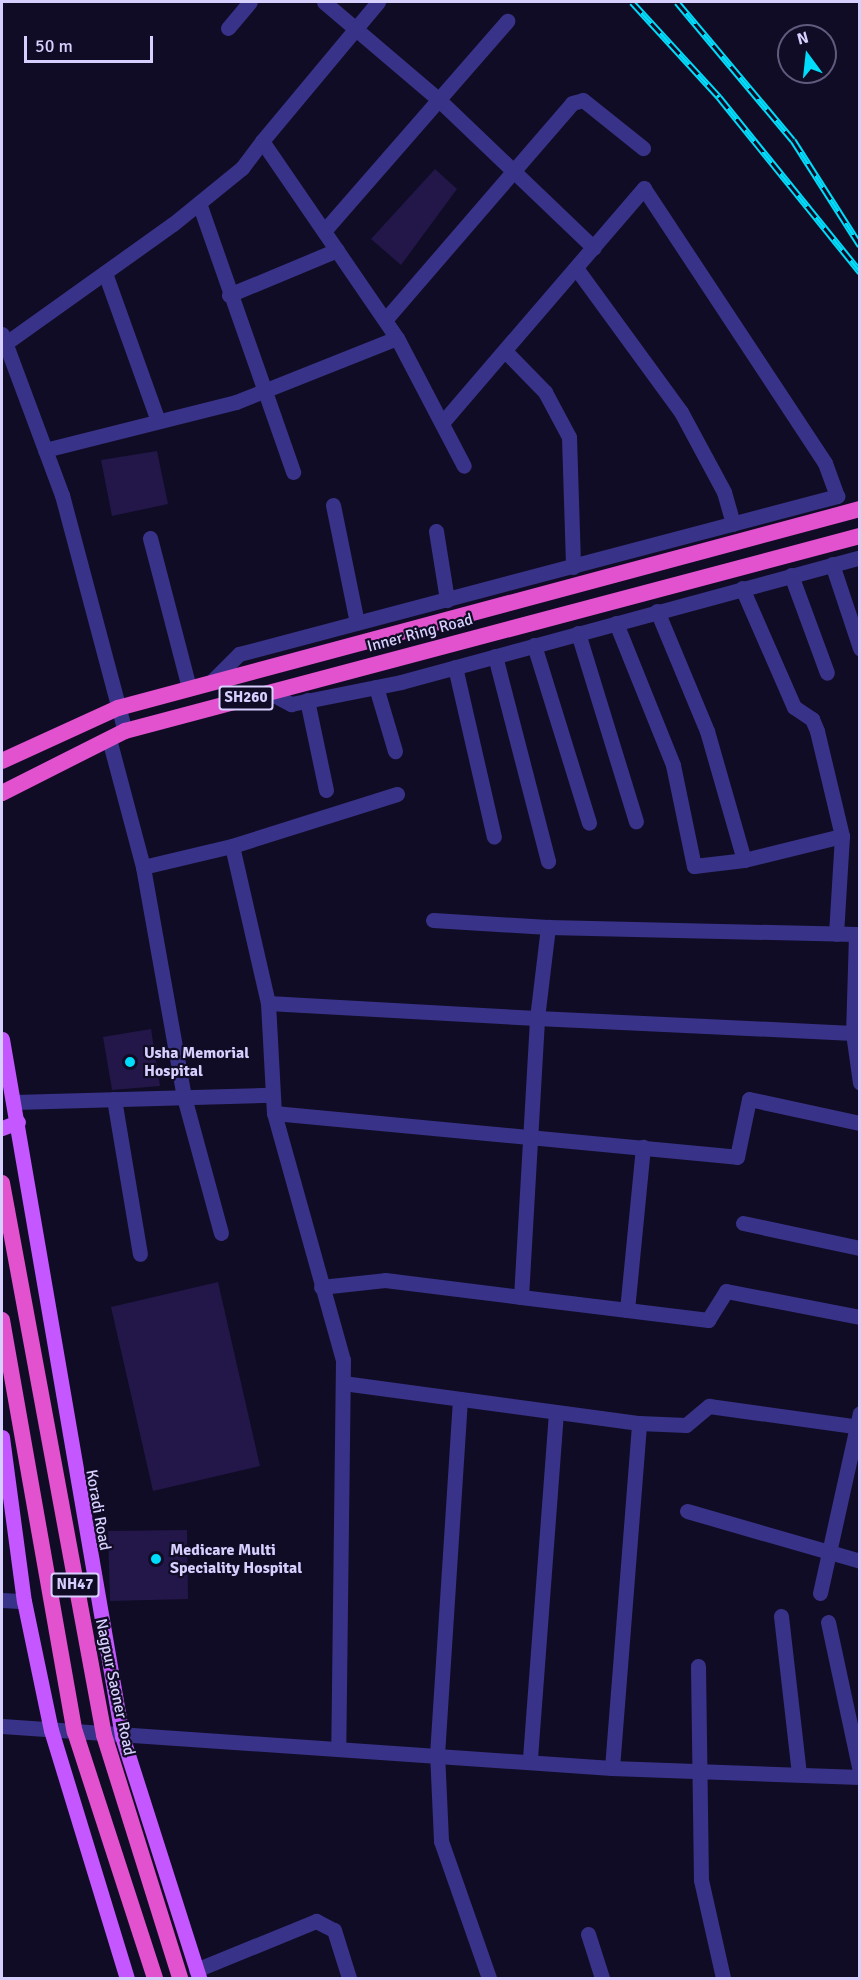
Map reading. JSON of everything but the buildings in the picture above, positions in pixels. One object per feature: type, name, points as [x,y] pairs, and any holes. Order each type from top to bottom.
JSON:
[{"type":"highway","name":"Inner Ring Road","points":[[2,761],[118,708],[860,509]]},
{"type":"highway","name":"Inner Ring Road","points":[[2,793],[126,731],[860,536]]},
{"type":"highway","name":"Nagpur Saoner Road","points":[[2,1183],[104,1735],[180,1978]]},
{"type":"highway","name":"NH47","points":[[2,1320],[75,1732],[155,1978]]},
{"type":"main road","name":"Koradi Road","points":[[2,1039],[18,1122],[78,1506],[122,1736],[197,1974]]},
{"type":"main road","points":[[2,1128],[18,1122]]},
{"type":"main road","points":[[2,1437],[24,1601],[51,1730],[128,1978]]},
{"type":"street","points":[[228,28],[250,2]]},
{"type":"street","points":[[324,2],[357,26],[594,248]]},
{"type":"street","points":[[126,731],[45,450],[4,339],[105,273],[200,203],[242,168],[378,2]]},
{"type":"street","points":[[324,231],[507,21]]},
{"type":"street","points":[[385,320],[572,103],[583,100],[643,148]]},
{"type":"street","points":[[262,141],[397,338],[464,466]]},
{"type":"street","points":[[211,682],[239,654],[837,496],[825,463],[644,189],[506,352],[442,423]]},
{"type":"street","points":[[200,203],[229,296],[293,472]]},
{"type":"street","points":[[229,296],[337,250]]},
{"type":"street","points":[[576,268],[681,412],[724,492],[733,524]]},
{"type":"street","points":[[105,273],[158,422]]},
{"type":"street","points":[[45,450],[158,422],[264,392],[397,338]]},
{"type":"street","points":[[506,352],[544,392],[569,437],[573,567]]},
{"type":"street","points":[[333,505],[357,623]]},
{"type":"street","points":[[436,531],[447,600]]},
{"type":"street","points":[[150,538],[189,688]]},
{"type":"street","points":[[268,692],[291,704],[376,687],[860,556]]},
{"type":"street","points":[[831,564],[860,648]]},
{"type":"street","points":[[791,575],[827,673]]},
{"type":"street","points":[[742,588],[794,707],[812,719],[818,731],[842,836],[836,934]]},
{"type":"street","points":[[657,611],[707,731],[744,860]]},
{"type":"street","points":[[616,623],[673,765],[694,866],[744,860],[842,836]]},
{"type":"street","points":[[578,633],[636,821]]},
{"type":"street","points":[[534,645],[589,823]]},
{"type":"street","points":[[495,656],[548,861]]},
{"type":"street","points":[[455,667],[494,837]]},
{"type":"street","points":[[376,687],[395,751]]},
{"type":"street","points":[[307,700],[326,790]]},
{"type":"street","points":[[109,739],[143,867],[184,1097],[221,1233]]},
{"type":"street","points":[[143,867],[232,846],[397,794]]},
{"type":"street","points":[[232,846],[268,1003],[271,1095],[274,1113],[343,1360],[338,1748]]},
{"type":"street","points":[[433,920],[548,927],[858,933],[853,1033],[859,1076]]},
{"type":"street","points":[[522,1297],[537,1017],[548,927]]},
{"type":"street","points":[[268,1003],[853,1033]]},
{"type":"street","points":[[14,1102],[271,1095]]},
{"type":"street","points":[[114,1099],[140,1254]]},
{"type":"street","points":[[274,1113],[737,1156],[749,1100],[860,1123]]},
{"type":"street","points":[[627,1310],[643,1147]]},
{"type":"street","points":[[743,1223],[860,1248]]},
{"type":"street","points":[[321,1287],[385,1280],[708,1320],[726,1291],[860,1317]]},
{"type":"street","points":[[343,1383],[639,1423],[686,1425],[709,1406],[859,1422],[819,1593]]},
{"type":"street","points":[[460,1399],[437,1752],[441,1840],[489,1978]]},
{"type":"street","points":[[530,1758],[556,1413]]},
{"type":"street","points":[[612,1768],[639,1423]]},
{"type":"street","points":[[687,1511],[829,1555],[860,1561]]},
{"type":"street","points":[[2,1600],[24,1601]]},
{"type":"street","points":[[781,1617],[799,1774]]},
{"type":"street","points":[[828,1622],[860,1771]]},
{"type":"street","points":[[698,1666],[701,1880],[723,1978]]},
{"type":"street","points":[[2,1726],[122,1736],[530,1758],[612,1768],[860,1777]]},
{"type":"street","points":[[197,1974],[316,1921],[334,1930],[349,1978]]},
{"type":"street","points":[[588,1934],[602,1978]]},
{"type":"railway","points":[[632,2],[719,97],[860,272]]},
{"type":"railway","points":[[677,2],[793,140],[860,245]]},
{"type":"place","name":"Usha Memorial Hospital","points":[[130,1062]]},
{"type":"place","name":"Medicare Multi Speciality Hospital","points":[[156,1559]]}]
